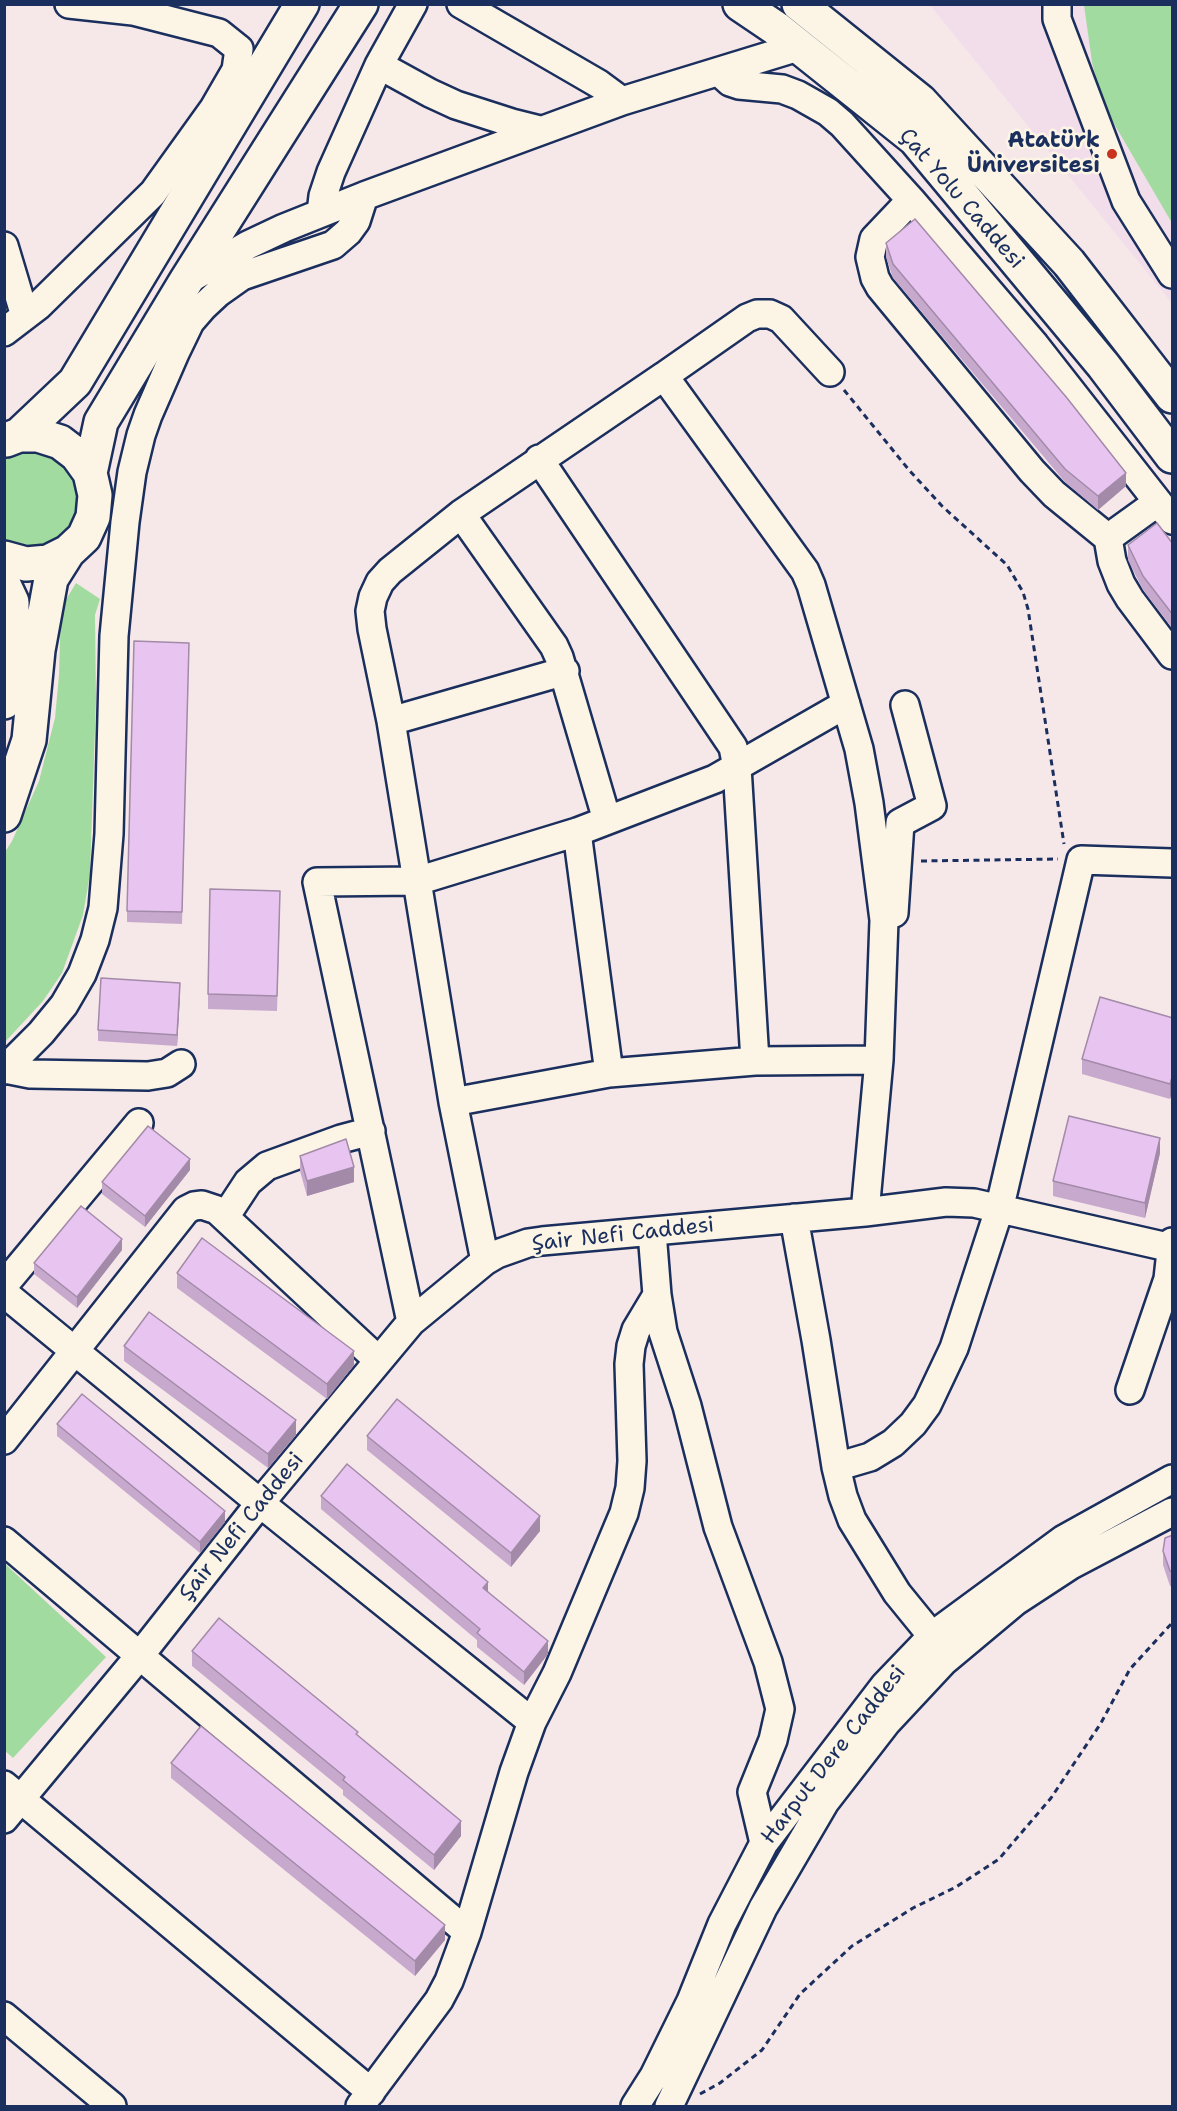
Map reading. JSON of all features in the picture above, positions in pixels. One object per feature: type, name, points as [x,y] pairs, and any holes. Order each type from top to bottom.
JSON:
[{"type":"main road","points":[[12,438],[75,382],[302,4]]},
{"type":"main road","points":[[90,473],[100,422],[179,316],[186,281],[362,4]]},
{"type":"main road","name":"Çat Yolu Caddesi","points":[[740,4],[777,29],[915,140],[1102,365],[1173,456]]},
{"type":"main road","name":"Çat Yolu Caddesi","points":[[799,4],[920,101],[1069,263],[1173,396]]},
{"type":"main road","points":[[4,815],[29,740],[38,650],[51,579],[68,552],[84,537],[93,517],[95,495],[90,473],[78,455],[60,441],[39,435],[12,438]]},
{"type":"main road","points":[[4,558],[26,564],[48,562],[68,552]]},
{"type":"main road","points":[[4,585],[12,602],[12,654],[4,702]]},
{"type":"street","points":[[15,324],[38,306],[153,193],[214,108],[236,70],[239,49],[219,33],[133,11],[69,4]]},
{"type":"street","points":[[321,213],[326,184],[379,65],[413,4]]},
{"type":"street","points":[[461,4],[599,84],[622,100]]},
{"type":"street","points":[[1057,4],[1057,19],[1126,201],[1173,274]]},
{"type":"street","points":[[186,281],[248,245],[364,196],[622,100],[798,47]]},
{"type":"street","points":[[379,65],[456,105],[540,130]]},
{"type":"street","points":[[718,72],[730,82],[739,85],[782,89],[798,95],[828,112],[842,124],[911,200],[1035,345],[1165,511],[1108,538]]},
{"type":"street","points":[[5,1069],[41,1033],[64,1005],[82,974],[95,940],[103,908],[109,834],[114,636],[125,522],[132,472],[141,435],[175,353],[179,316],[242,276],[333,245],[348,232],[356,221],[364,196]]},
{"type":"street","points":[[911,200],[873,239],[870,257],[875,278],[880,287],[1032,471],[1078,516],[1108,538],[1112,561],[1121,584],[1135,607],[1173,656]]},
{"type":"street","points":[[4,246],[15,324]]},
{"type":"street","points":[[485,1261],[453,1102],[391,721],[372,629],[370,611],[373,597],[380,582],[390,571],[460,514],[747,318],[757,314],[770,314],[781,319],[830,372]]},
{"type":"street","points":[[664,376],[805,571],[859,749],[869,803],[884,920],[879,1060],[864,1212]]},
{"type":"street","points":[[539,459],[729,739],[736,756],[755,1061]]},
{"type":"street","points":[[460,514],[554,646],[565,671],[607,820]]},
{"type":"street","points":[[93,517],[125,522]]},
{"type":"street","points":[[391,721],[565,671]]},
{"type":"street","points":[[411,1322],[317,882],[417,881],[577,832],[715,779],[846,704]]},
{"type":"street","points":[[884,920],[889,918],[896,908],[900,823],[932,806],[905,705]]},
{"type":"street","points":[[577,832],[609,1073]]},
{"type":"street","points":[[836,1467],[870,1457],[893,1443],[913,1424],[927,1405],[954,1348],[999,1210],[1073,860],[1173,863]]},
{"type":"street","points":[[453,1102],[609,1073],[755,1061],[879,1060]]},
{"type":"street","points":[[5,1069],[30,1074],[148,1076],[167,1073],[181,1064]]},
{"type":"street","points":[[4,1285],[139,1123]]},
{"type":"street","points":[[225,1217],[248,1182],[267,1166],[341,1139],[371,1131]]},
{"type":"street","name":"Şair Nefi Caddesi","points":[[10,1801],[141,1654],[260,1503],[411,1322],[485,1261],[511,1248],[528,1243],[864,1212],[946,1202],[974,1203],[1172,1246]]},
{"type":"street","points":[[4,1440],[186,1210],[194,1206],[210,1206],[225,1217],[378,1360]]},
{"type":"street","points":[[794,1218],[836,1467],[843,1496],[852,1520],[897,1593],[932,1636]]},
{"type":"street","points":[[652,1232],[657,1295],[663,1332],[687,1406],[718,1527],[768,1662],[780,1709],[773,1740],[752,1792],[764,1843]]},
{"type":"street","points":[[1130,1390],[1168,1279],[1172,1246]]},
{"type":"street","points":[[4,1293],[532,1722]]},
{"type":"street","points":[[10,1801],[365,2099],[439,2000],[458,1958],[514,1772],[532,1722],[557,1673],[624,1513],[630,1488],[632,1461],[629,1364],[631,1346],[636,1330],[657,1295]]},
{"type":"street","name":"Harput Dere Caddesi","points":[[635,2106],[654,2076],[691,2001],[722,1924],[764,1843],[885,1685],[932,1636],[1064,1539],[1173,1479]]},
{"type":"street","name":"Harput Dere Caddesi","points":[[669,2106],[762,1908],[825,1802],[886,1722],[943,1662],[1016,1601],[1071,1565],[1173,1512]]},
{"type":"street","points":[[4,1541],[141,1654],[467,1932]]},
{"type":"street","points":[[4,2016],[112,2106]]},
{"type":"path","points":[[830,372],[942,507],[1007,565],[1023,592],[1073,860],[898,862]]},
{"type":"path","points":[[694,2097],[720,2084],[762,2050],[800,1994],[852,1946],[913,1908],[956,1887],[999,1859],[1051,1798],[1101,1723],[1130,1669],[1173,1623]]},
{"type":"shaded area","name":"Atatürk Üniversitesi","points":[[930,5],[1172,5],[1172,303]]},
{"type":"green space","points":[[1084,5],[1172,5],[1172,223],[1102,103],[1092,62]]},
{"type":"green space","points":[[32,445],[77,466],[85,518],[45,552],[5,542],[4,455]]},
{"type":"green space","points":[[76,583],[100,599],[95,615],[96,699],[90,874],[83,915],[62,973],[43,1001],[5,1042],[5,852],[39,781],[55,718],[61,608]]},
{"type":"green space","points":[[4,1563],[106,1657],[13,1758],[4,1750]]},
{"type":"building","points":[[915,219],[1067,398],[1126,473],[1098,496],[1065,469],[893,264],[886,243]]},
{"type":"building","points":[[1157,523],[1173,544],[1173,615],[1143,576],[1128,545]]},
{"type":"building","points":[[134,641],[189,643],[182,912],[127,911]]},
{"type":"building","points":[[210,889],[280,891],[277,996],[208,994]]},
{"type":"building","points":[[101,978],[180,983],[177,1035],[98,1030]]},
{"type":"building","points":[[1100,997],[1173,1018],[1173,1074],[1170,1084],[1082,1059]]},
{"type":"building","points":[[1069,1116],[1160,1138],[1145,1203],[1053,1181]]},
{"type":"building","points":[[148,1126],[190,1159],[145,1216],[102,1182]]},
{"type":"building","points":[[346,1139],[354,1167],[307,1181],[300,1156]]},
{"type":"building","points":[[81,1206],[122,1239],[77,1297],[34,1263]]},
{"type":"building","points":[[202,1238],[354,1351],[327,1384],[177,1273]]},
{"type":"building","points":[[149,1312],[296,1420],[268,1454],[124,1346]]},
{"type":"building","points":[[82,1394],[225,1511],[200,1542],[57,1424]]},
{"type":"building","points":[[397,1399],[540,1516],[511,1553],[367,1436]]},
{"type":"building","points":[[347,1464],[488,1582],[483,1588],[548,1641],[524,1672],[477,1633],[480,1629],[321,1496]]},
{"type":"building","points":[[1173,1535],[1173,1572],[1170,1571],[1163,1551],[1165,1538]]},
{"type":"building","points":[[219,1618],[358,1732],[356,1734],[461,1821],[434,1855],[343,1780],[345,1777],[192,1651]]},
{"type":"building","points":[[201,1726],[445,1925],[415,1961],[171,1763]]},
{"type":"place","name":"Atatürk Üniversitesi","points":[[1112,154]]}]
